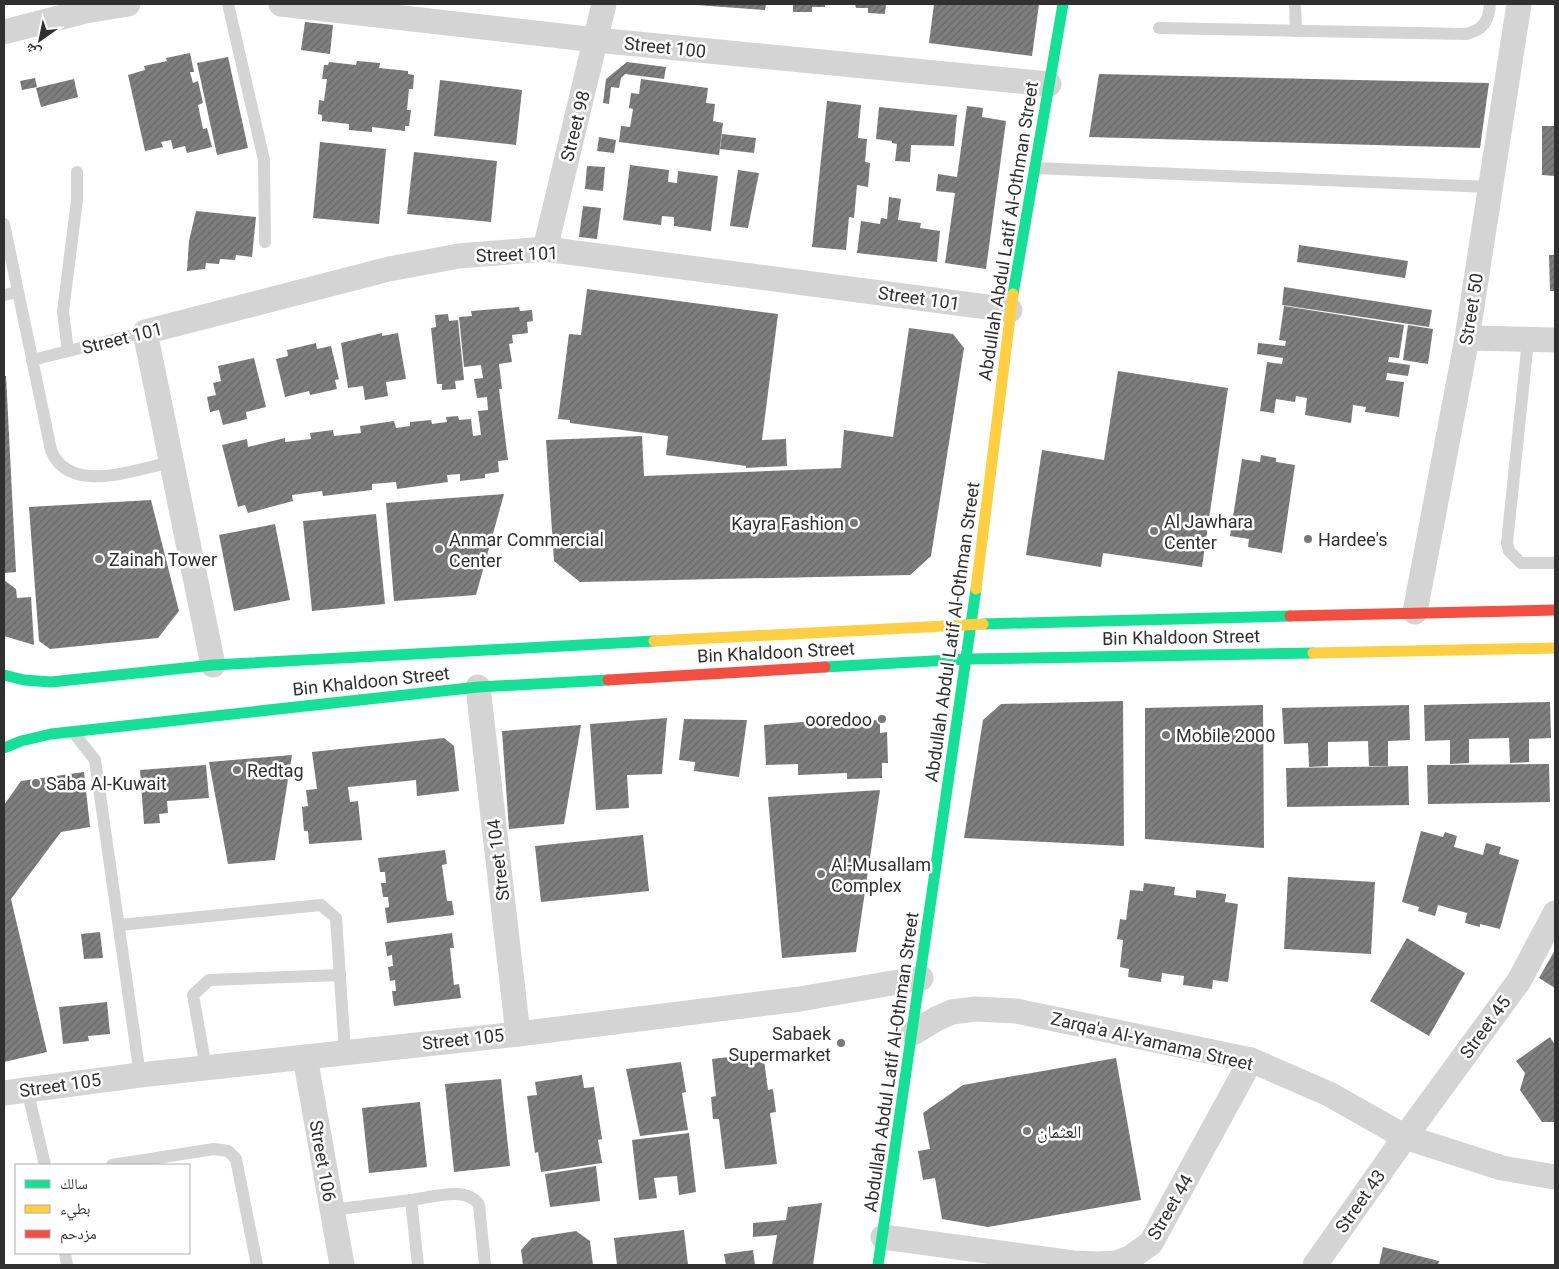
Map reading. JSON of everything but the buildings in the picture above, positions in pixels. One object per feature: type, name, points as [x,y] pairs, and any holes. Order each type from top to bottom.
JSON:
[{"type":"street","points":[[4,32],[86,11],[128,4]]},
{"type":"street","name":"Street 100","points":[[281,4],[596,40],[1049,84]]},
{"type":"street","name":"Street 98","points":[[545,248],[604,4]]},
{"type":"street","name":"Abdullah Abdul Latif Al-Othman Street","points":[[878,1265],[968,659],[1010,310],[1063,4]]},
{"type":"street","name":"Street 50","points":[[1415,612],[1466,338],[1518,4]]},
{"type":"street","name":"Street 101","points":[[145,332],[389,268],[459,256],[545,248],[1010,310]]},
{"type":"street","points":[[145,332],[213,665]]},
{"type":"street","points":[[1466,338],[1555,340]]},
{"type":"street","name":"Bin Khaldoon Street","points":[[4,676],[51,682],[213,665],[972,624],[1555,610]]},
{"type":"street","name":"Bin Khaldoon Street","points":[[4,748],[37,737],[73,732],[478,687],[968,659],[1555,648]]},
{"type":"street","name":"Street 104","points":[[478,687],[518,1034]]},
{"type":"street","name":"Street 45","points":[[1405,1137],[1519,981],[1555,913]]},
{"type":"street","name":"Street 105","points":[[15,1091],[140,1075],[518,1034],[800,999],[921,978]]},
{"type":"street","name":"Zarqa'a Al-Yamama Street","points":[[913,1033],[952,1012],[975,1009],[1016,1011],[1251,1060],[1329,1094],[1405,1137],[1502,1168],[1555,1178]]},
{"type":"street","name":"Street 106","points":[[305,1057],[342,1265]]},
{"type":"street","name":"Street 44","points":[[883,1237],[1073,1263],[1116,1263],[1130,1258],[1151,1243],[1251,1060]]},
{"type":"street","name":"Street 43","points":[[1315,1265],[1405,1137]]},
{"type":"lane","points":[[228,4],[264,160],[265,242]]},
{"type":"lane","points":[[1296,4],[1296,31]]},
{"type":"lane","points":[[1159,28],[1466,34],[1481,28],[1487,22],[1490,4]]},
{"type":"lane","points":[[1034,168],[1490,187]]},
{"type":"lane","points":[[68,351],[64,310],[77,200],[77,172]]},
{"type":"lane","points":[[4,224],[51,450],[55,460],[74,474],[92,478],[172,462]]},
{"type":"lane","points":[[4,295],[18,292]]},
{"type":"lane","name":"Street 101","points":[[32,360],[145,332]]},
{"type":"lane","points":[[1528,340],[1507,543],[1509,551],[1522,563],[1555,563]]},
{"type":"lane","points":[[73,732],[96,760],[140,1075]]},
{"type":"lane","points":[[119,925],[321,905],[336,918],[345,1052]]},
{"type":"lane","points":[[206,1068],[193,995],[209,980],[340,975]]},
{"type":"lane","points":[[15,1091],[45,1164]]},
{"type":"lane","points":[[118,1164],[214,1149],[228,1151],[236,1159],[257,1265]]},
{"type":"lane","points":[[332,1210],[463,1194],[475,1199],[479,1205],[485,1265]]},
{"type":"lane","points":[[411,1200],[418,1265]]},
{"type":"traffic: fast","points":[[1013,294],[1063,4]]},
{"type":"traffic: fast","points":[[878,1265],[976,589]]},
{"type":"traffic: fast","points":[[983,624],[1290,616]]},
{"type":"traffic: fast","points":[[4,675],[24,680],[51,682],[213,665],[654,641]]},
{"type":"traffic: fast","points":[[825,667],[968,659],[1313,653]]},
{"type":"traffic: fast","points":[[4,748],[21,741],[51,734],[478,687],[608,680]]},
{"type":"traffic: slow","points":[[976,589],[1013,294]]},
{"type":"traffic: slow","points":[[654,641],[983,624]]},
{"type":"traffic: slow","points":[[1313,653],[1555,648]]},
{"type":"traffic: jam","points":[[1290,616],[1555,610]]},
{"type":"traffic: jam","points":[[608,680],[825,667]]},
{"type":"place","name":"Kayra Fashion","points":[[854,523]]},
{"type":"place","name":"Al Jawhara Center","points":[[1154,531]]},
{"type":"place","name":"Hardee's","points":[[1308,539]]},
{"type":"place","name":"Anmar Commercial Center","points":[[439,549]]},
{"type":"place","name":"Zainah Tower","points":[[99,559]]},
{"type":"place","name":"ooredoo","points":[[882,719]]},
{"type":"place","name":"Mobile 2000","points":[[1166,735]]},
{"type":"place","name":"Redtag","points":[[237,770]]},
{"type":"place","name":"Saba Al-Kuwait","points":[[36,783]]},
{"type":"place","name":"Al-Musallam Complex","points":[[821,874]]},
{"type":"place","name":"Sabaek Supermarket","points":[[841,1043]]},
{"type":"place","name":"العثمان","points":[[1027,1131]]}]
